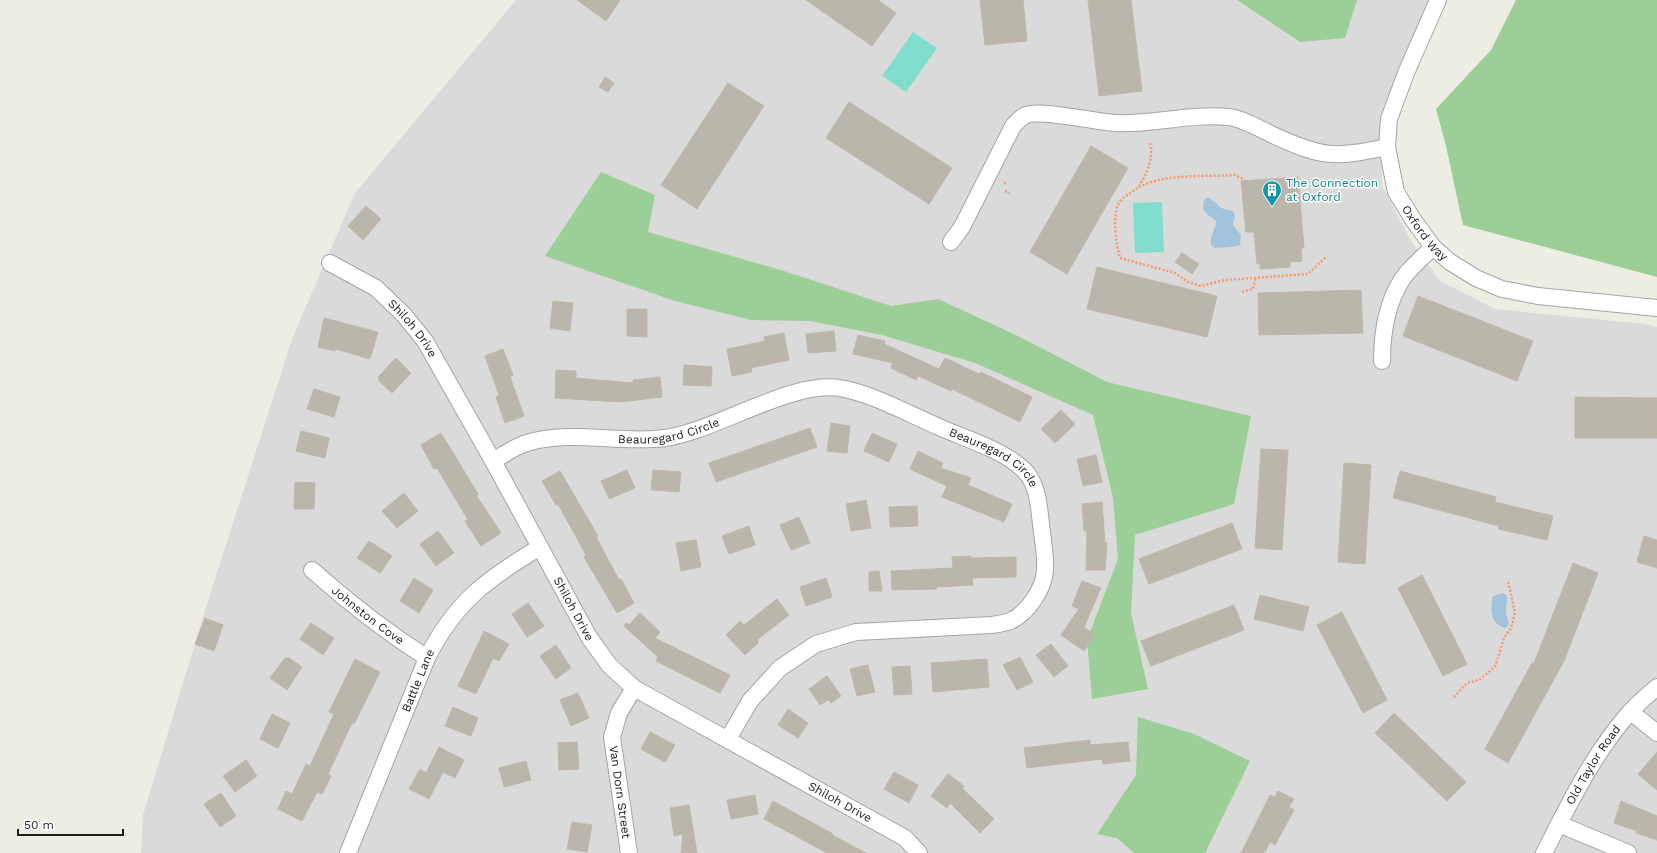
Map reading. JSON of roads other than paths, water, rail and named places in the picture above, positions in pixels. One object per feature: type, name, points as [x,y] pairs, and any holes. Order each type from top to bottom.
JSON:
[{"type":"street","name":"Oxford Way","points":[[1438,0],[1406,73],[1389,119],[1387,147],[1396,192],[1414,221],[1433,247],[1450,262],[1476,278],[1502,289],[1538,296],[1657,308]]},
{"type":"street","points":[[951,242],[962,227],[1013,126],[1025,115],[1040,113],[1089,120],[1136,123],[1193,116],[1230,118],[1300,148],[1321,154],[1354,154],[1387,147]]},
{"type":"street","points":[[1382,361],[1382,342],[1388,310],[1395,291],[1404,277],[1433,247]]},
{"type":"street","name":"Shiloh Drive","points":[[330,263],[376,288],[404,315],[425,341],[493,461],[589,637],[609,665],[634,688],[905,838],[919,853]]},
{"type":"street","name":"Beauregard Circle","points":[[493,461],[511,450],[529,442],[551,438],[665,438],[692,431],[799,392],[829,388],[844,388],[868,396],[1001,454],[1024,470],[1035,487],[1040,509],[1046,571],[1036,597],[1025,611],[1010,621],[992,625],[856,632],[816,644],[780,668],[750,701],[728,739]]},
{"type":"street","name":"Battle Lane","points":[[348,853],[427,658],[440,633],[459,607],[484,584],[507,567],[540,547]]},
{"type":"street","name":"Johnston Cove","points":[[312,570],[345,600],[385,631],[427,658]]},
{"type":"street","name":"Old Taylor Road","points":[[1544,853],[1587,772],[1607,740],[1631,712],[1657,687]]},
{"type":"street","name":"Van Dorn Street","points":[[629,853],[612,737],[619,714],[634,688]]},
{"type":"street","points":[[1631,712],[1657,733]]},
{"type":"street","points":[[1559,824],[1628,853]]},
{"type":"place","name":"The Connection at Oxford","points":[[1272,207]]}]
